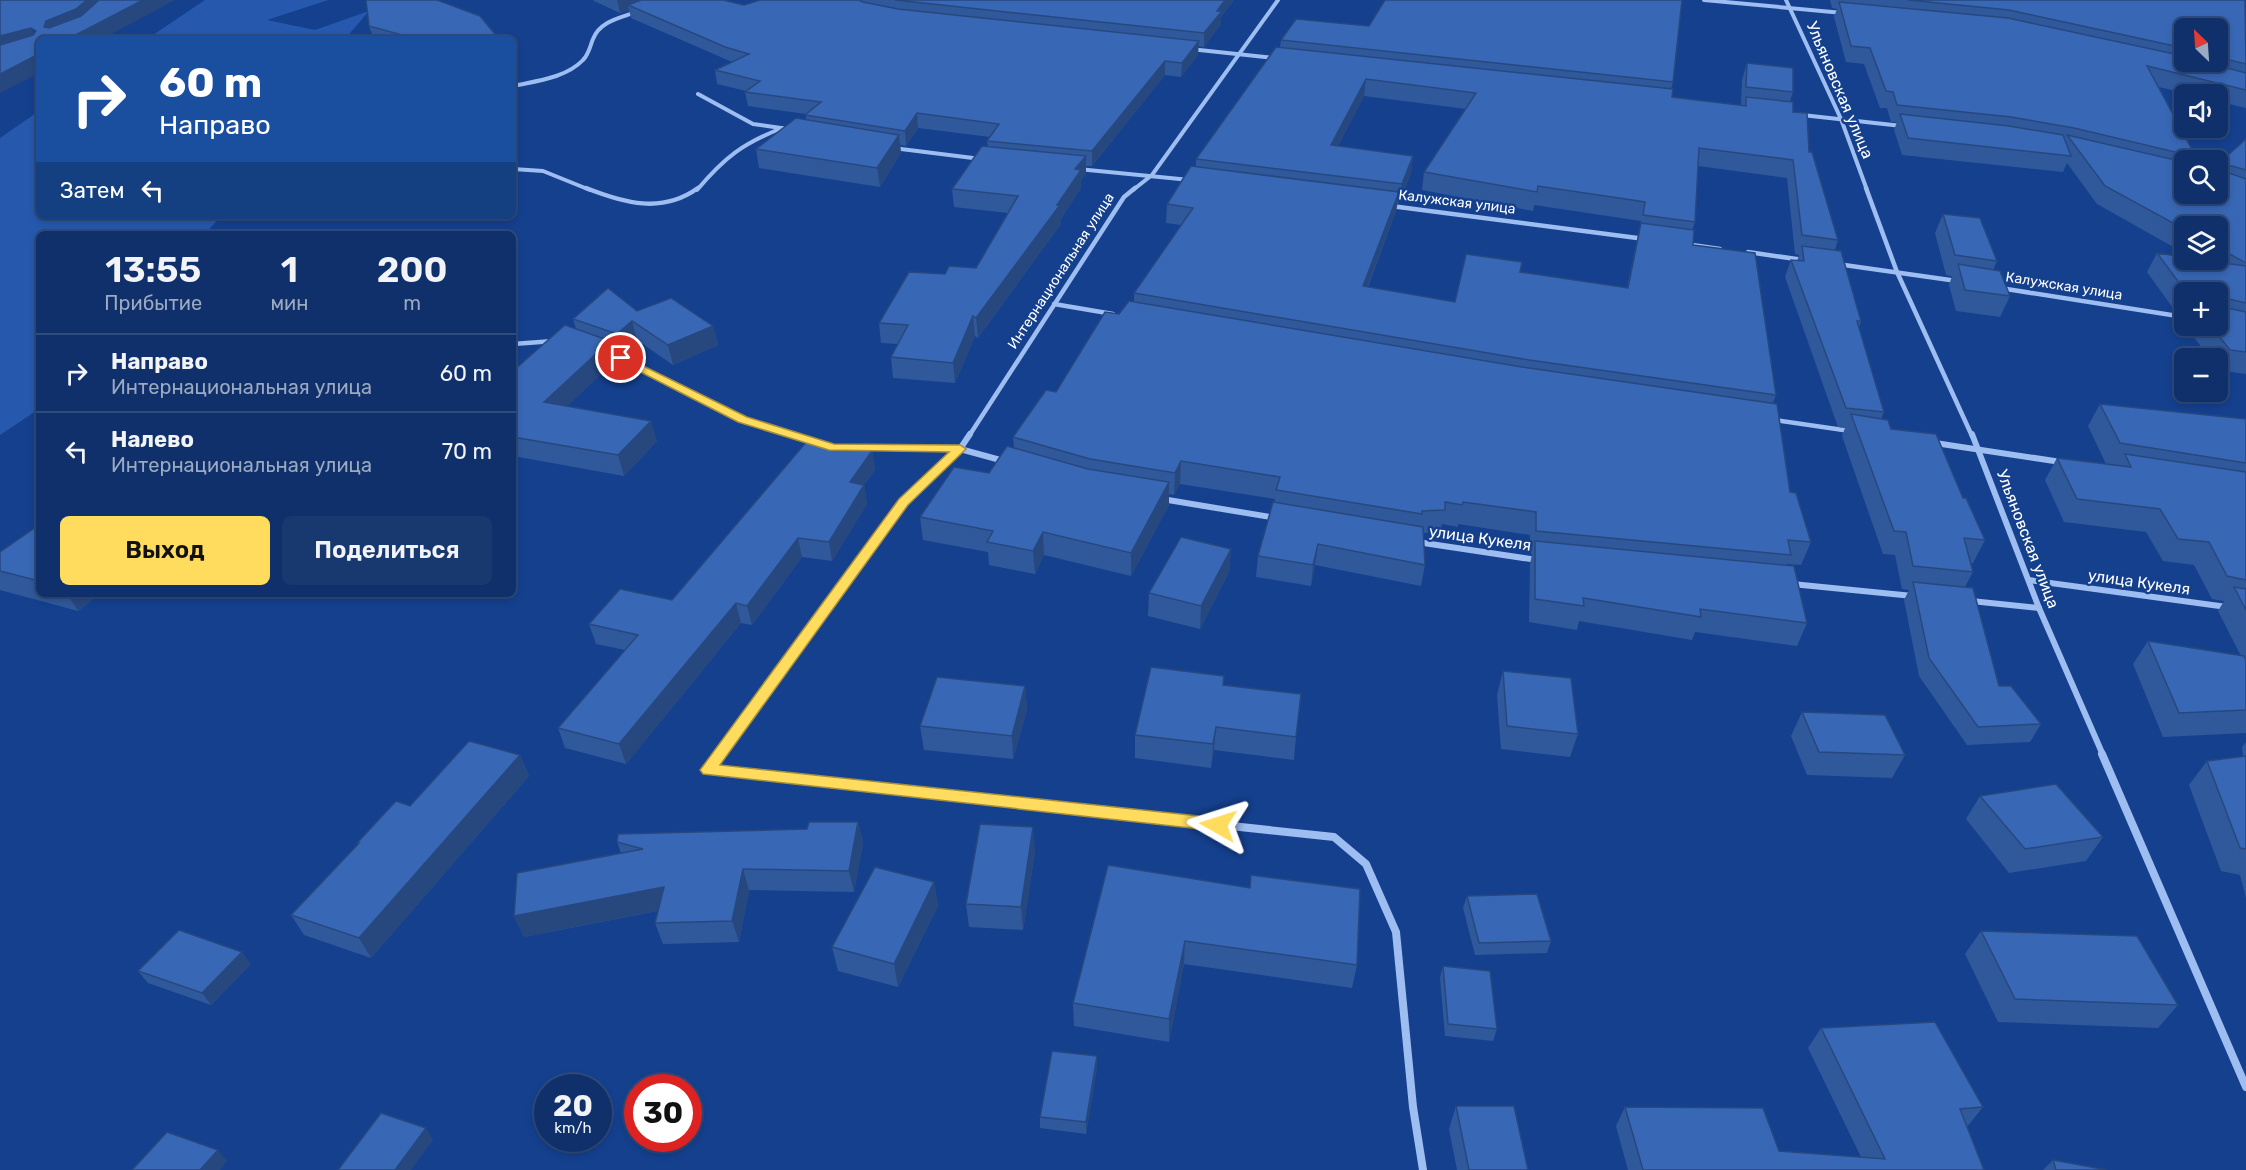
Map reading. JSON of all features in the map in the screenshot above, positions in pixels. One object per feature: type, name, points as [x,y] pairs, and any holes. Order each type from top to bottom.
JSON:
[{"type":"street","name":"Интернациональная улица","points":[[1278,0],[1152,174],[1124,197],[960,449],[903,502],[708,770],[1334,837],[1366,864],[1396,932],[1413,1107],[1424,1170]]},
{"type":"street","points":[[1704,0],[1848,14]]},
{"type":"street","name":"Ульяновская улица","points":[[1786,0],[1841,119],[1897,272],[1979,450],[2039,608],[2246,1087]]},
{"type":"street","points":[[516,85],[556,77],[580,63],[593,48],[595,35],[606,24],[646,8]]},
{"type":"street","points":[[1183,48],[1287,59]]},
{"type":"street","points":[[698,94],[753,124],[792,130]]},
{"type":"street","points":[[1794,114],[1910,127]]},
{"type":"street","points":[[516,169],[543,171],[621,202],[663,204],[697,190],[715,169],[749,141],[782,128]]},
{"type":"street","points":[[889,147],[989,160]]},
{"type":"street","points":[[1069,168],[1152,174],[1199,181]]},
{"type":"street","name":"Калужская улица","points":[[1388,205],[1648,239]]},
{"type":"street","points":[[1684,244],[1731,250]]},
{"type":"street","points":[[1743,252],[1814,261]]},
{"type":"street","points":[[1826,262],[1966,283]]},
{"type":"street","name":"Калужская улица","points":[[1989,286],[2174,315]]},
{"type":"street","points":[[1054,304],[1124,316]]},
{"type":"street","points":[[516,344],[560,340]]},
{"type":"street","points":[[601,351],[621,358],[742,420],[822,444]]},
{"type":"street","points":[[1766,419],[1861,433]]},
{"type":"street","points":[[1932,443],[2072,464]]},
{"type":"street","points":[[834,447],[960,449],[1014,464]]},
{"type":"street","points":[[1160,498],[1290,521]]},
{"type":"street","name":"улица Кукеля","points":[[1408,541],[1491,555],[1550,561]]},
{"type":"street","name":"улица Кукеля","points":[[2029,580],[2234,608]]},
{"type":"street","points":[[1789,584],[1920,597]]},
{"type":"street","points":[[1968,601],[2039,608]]},
{"type":"shaded area","points":[[205,0],[328,0],[267,20],[315,30],[369,11],[348,36],[151,36]]},
{"type":"shaded area","points":[[36,113],[36,219],[218,219],[208,231],[36,231],[36,411],[0,435],[0,138]]},
{"type":"building","points":[[0,0],[87,0],[76,9],[46,21],[44,27],[49,28],[81,16],[99,0],[143,0],[74,36],[36,36],[36,56],[0,74],[0,45],[33,35],[36,31],[31,28],[0,36]]},
{"type":"building","points":[[366,0],[437,0],[480,16],[497,36],[399,36],[402,35],[369,26]]},
{"type":"building","points":[[641,0],[723,0],[744,5],[760,0],[859,0],[898,9],[1199,41],[1182,63],[1165,61],[1092,151],[987,141],[999,124],[917,113],[905,131],[805,115],[821,102],[745,92],[760,81],[715,70],[749,54],[725,47],[628,5]]},
{"type":"building","points":[[895,0],[1225,0],[1217,11],[1222,11],[1204,33]]},
{"type":"building","points":[[1385,0],[1682,0],[1673,82],[1281,40],[1296,19],[1369,26]]},
{"type":"building","points":[[1908,0],[2245,0],[2246,64],[2228,60],[2228,18],[2174,18],[2174,46],[2009,10]]},
{"type":"building","points":[[1839,2],[2008,18],[2174,54],[2174,72],[2228,72],[2228,68],[2246,73],[2246,90],[2147,66],[2174,116],[2174,138],[2186,138],[2192,150],[2174,152],[2074,128],[2011,117],[1897,105],[1893,92],[1886,91],[1870,48],[1851,46]]},
{"type":"building","points":[[1276,47],[1673,89],[1672,97],[1746,106],[1746,97],[1793,102],[1793,112],[1807,113],[1809,152],[1812,152],[1838,240],[1802,235],[1793,160],[1699,148],[1695,222],[1643,215],[1645,202],[1538,186],[1537,192],[1424,172],[1476,93],[1366,79],[1331,145],[1413,156],[1402,184],[1196,159]]},
{"type":"building","points":[[1747,63],[1793,68],[1793,92],[1746,87]]},
{"type":"building","points":[[1900,114],[2009,126],[2063,135],[2071,156],[1908,138]]},
{"type":"building","points":[[796,118],[899,135],[877,168],[756,149]]},
{"type":"building","points":[[2067,135],[2174,160],[2174,204],[2228,204],[2228,173],[2246,179],[2246,263],[2228,253],[2228,216],[2174,216],[2174,224],[2105,186]]},
{"type":"building","points":[[2246,139],[2246,170],[2228,166],[2228,155]]},
{"type":"building","points":[[982,146],[1086,156],[1075,169],[1081,170],[1057,205],[1060,205],[976,318],[973,316],[953,363],[891,357],[908,325],[879,323],[909,272],[945,274],[949,266],[976,268],[1018,196],[952,189]]},
{"type":"building","points":[[1191,166],[1399,192],[1363,286],[1455,302],[1466,254],[1522,262],[1520,272],[1628,288],[1641,223],[1694,230],[1693,245],[1755,253],[1776,395],[1523,359],[1134,293],[1193,208],[1167,204]]},
{"type":"building","points":[[1943,214],[1980,218],[1997,261],[1955,255]]},
{"type":"building","points":[[1802,246],[1841,251],[1861,321],[1857,321],[1884,412],[1846,408],[1791,260],[1804,261]]},
{"type":"building","points":[[2157,253],[2174,256],[2174,270],[2228,270],[2228,264],[2246,266],[2246,303],[2228,300],[2228,282],[2179,282]]},
{"type":"building","points":[[1958,264],[2000,271],[2010,296],[1965,290]]},
{"type":"building","points":[[608,288],[637,311],[671,298],[713,326],[668,345],[632,321],[617,334],[573,319]]},
{"type":"building","points":[[1129,301],[1522,367],[1777,404],[1790,492],[1796,493],[1811,542],[1788,540],[1791,555],[1536,531],[1536,512],[1463,502],[1462,505],[1445,502],[1445,510],[1422,511],[1422,514],[1276,490],[1280,477],[1181,461],[1175,473],[1090,459],[1013,437],[1046,390],[1056,392],[1105,312],[1119,314]]},
{"type":"building","points":[[2228,308],[2246,312],[2246,352],[2230,350],[2219,336],[2228,336]]},
{"type":"building","points":[[565,325],[610,341],[544,402],[651,421],[618,455],[516,438],[516,368]]},
{"type":"building","points":[[2100,404],[2246,419],[2246,463],[2120,443]]},
{"type":"building","points":[[1851,414],[1888,420],[1891,429],[1936,434],[1963,498],[1966,498],[1985,540],[1964,538],[1973,572],[1913,566],[1906,532],[1894,531]]},
{"type":"building","points":[[808,440],[872,451],[850,482],[864,485],[829,542],[798,538],[747,606],[736,603],[619,744],[558,728],[638,635],[589,624],[620,589],[672,600]]},
{"type":"building","points":[[1007,446],[1088,469],[1169,482],[1131,553],[1043,532],[1033,551],[987,542],[993,531],[920,517],[954,467],[989,473]]},
{"type":"building","points":[[2125,454],[2246,472],[2246,580],[2227,576],[2209,542],[2178,539],[2160,509],[2077,499],[2057,458],[2131,467]]},
{"type":"building","points":[[1273,502],[1423,527],[1425,565],[1318,544],[1313,565],[1258,556]]},
{"type":"building","points":[[36,527],[36,580],[0,571],[0,552]]},
{"type":"building","points":[[1181,537],[1231,549],[1201,606],[1149,593]]},
{"type":"building","points":[[1535,541],[1794,566],[1807,623],[1700,609],[1701,617],[1583,598],[1584,606],[1535,599]]},
{"type":"building","points":[[1913,582],[1973,588],[1999,686],[2011,686],[2041,724],[1978,727],[1929,658]]},
{"type":"building","points":[[2234,587],[2246,589],[2246,610]]},
{"type":"building","points":[[2148,641],[2244,656],[2246,660],[2246,710],[2179,713]]},
{"type":"building","points":[[1151,667],[1224,676],[1223,685],[1301,694],[1296,737],[1216,727],[1213,744],[1135,735]]},
{"type":"building","points":[[1503,671],[1571,678],[1578,734],[1507,726]]},
{"type":"building","points":[[937,677],[1025,686],[1012,736],[920,726]]},
{"type":"building","points":[[1802,712],[1885,715],[1905,755],[1819,752]]},
{"type":"building","points":[[469,741],[520,755],[359,938],[291,915],[396,801],[410,806]]},
{"type":"building","points":[[2246,756],[2246,849],[2240,848],[2207,761]]},
{"type":"building","points":[[2056,784],[2103,837],[2025,849],[1980,796]]},
{"type":"building","points":[[809,822],[858,822],[849,871],[743,869],[732,921],[655,923],[664,887],[514,916],[517,873],[643,849],[617,842],[618,834],[807,829]]},
{"type":"building","points":[[980,824],[1033,827],[1021,907],[966,904]]},
{"type":"building","points":[[1108,865],[1250,888],[1251,875],[1360,889],[1357,965],[1185,941],[1169,1019],[1073,1003]]},
{"type":"building","points":[[875,867],[934,882],[894,964],[832,947]]},
{"type":"building","points":[[1537,894],[1551,941],[1479,943],[1467,896]]},
{"type":"building","points":[[179,930],[242,952],[202,993],[138,971]]},
{"type":"building","points":[[1981,931],[2137,936],[2178,1005],[2015,999]]},
{"type":"building","points":[[1443,966],[1490,971],[1497,1029],[1448,1024]]},
{"type":"building","points":[[1935,1022],[1983,1107],[1960,1109],[1984,1170],[1643,1170],[1625,1107],[1763,1108],[1779,1151],[1885,1159],[1821,1028]]},
{"type":"building","points":[[1052,1051],[1097,1056],[1086,1122],[1040,1117]]},
{"type":"building","points":[[1456,1106],[1514,1106],[1528,1170],[1469,1170]]},
{"type":"building","points":[[381,1113],[426,1128],[395,1170],[338,1170]]},
{"type":"building","points":[[167,1132],[218,1150],[200,1170],[132,1170]]},
{"type":"building","points":[[2053,1160],[2107,1170],[2056,1170]]},
{"type":"route","points":[[621,358],[742,420],[834,447],[960,449],[903,502],[708,770],[1218,825]]}]
